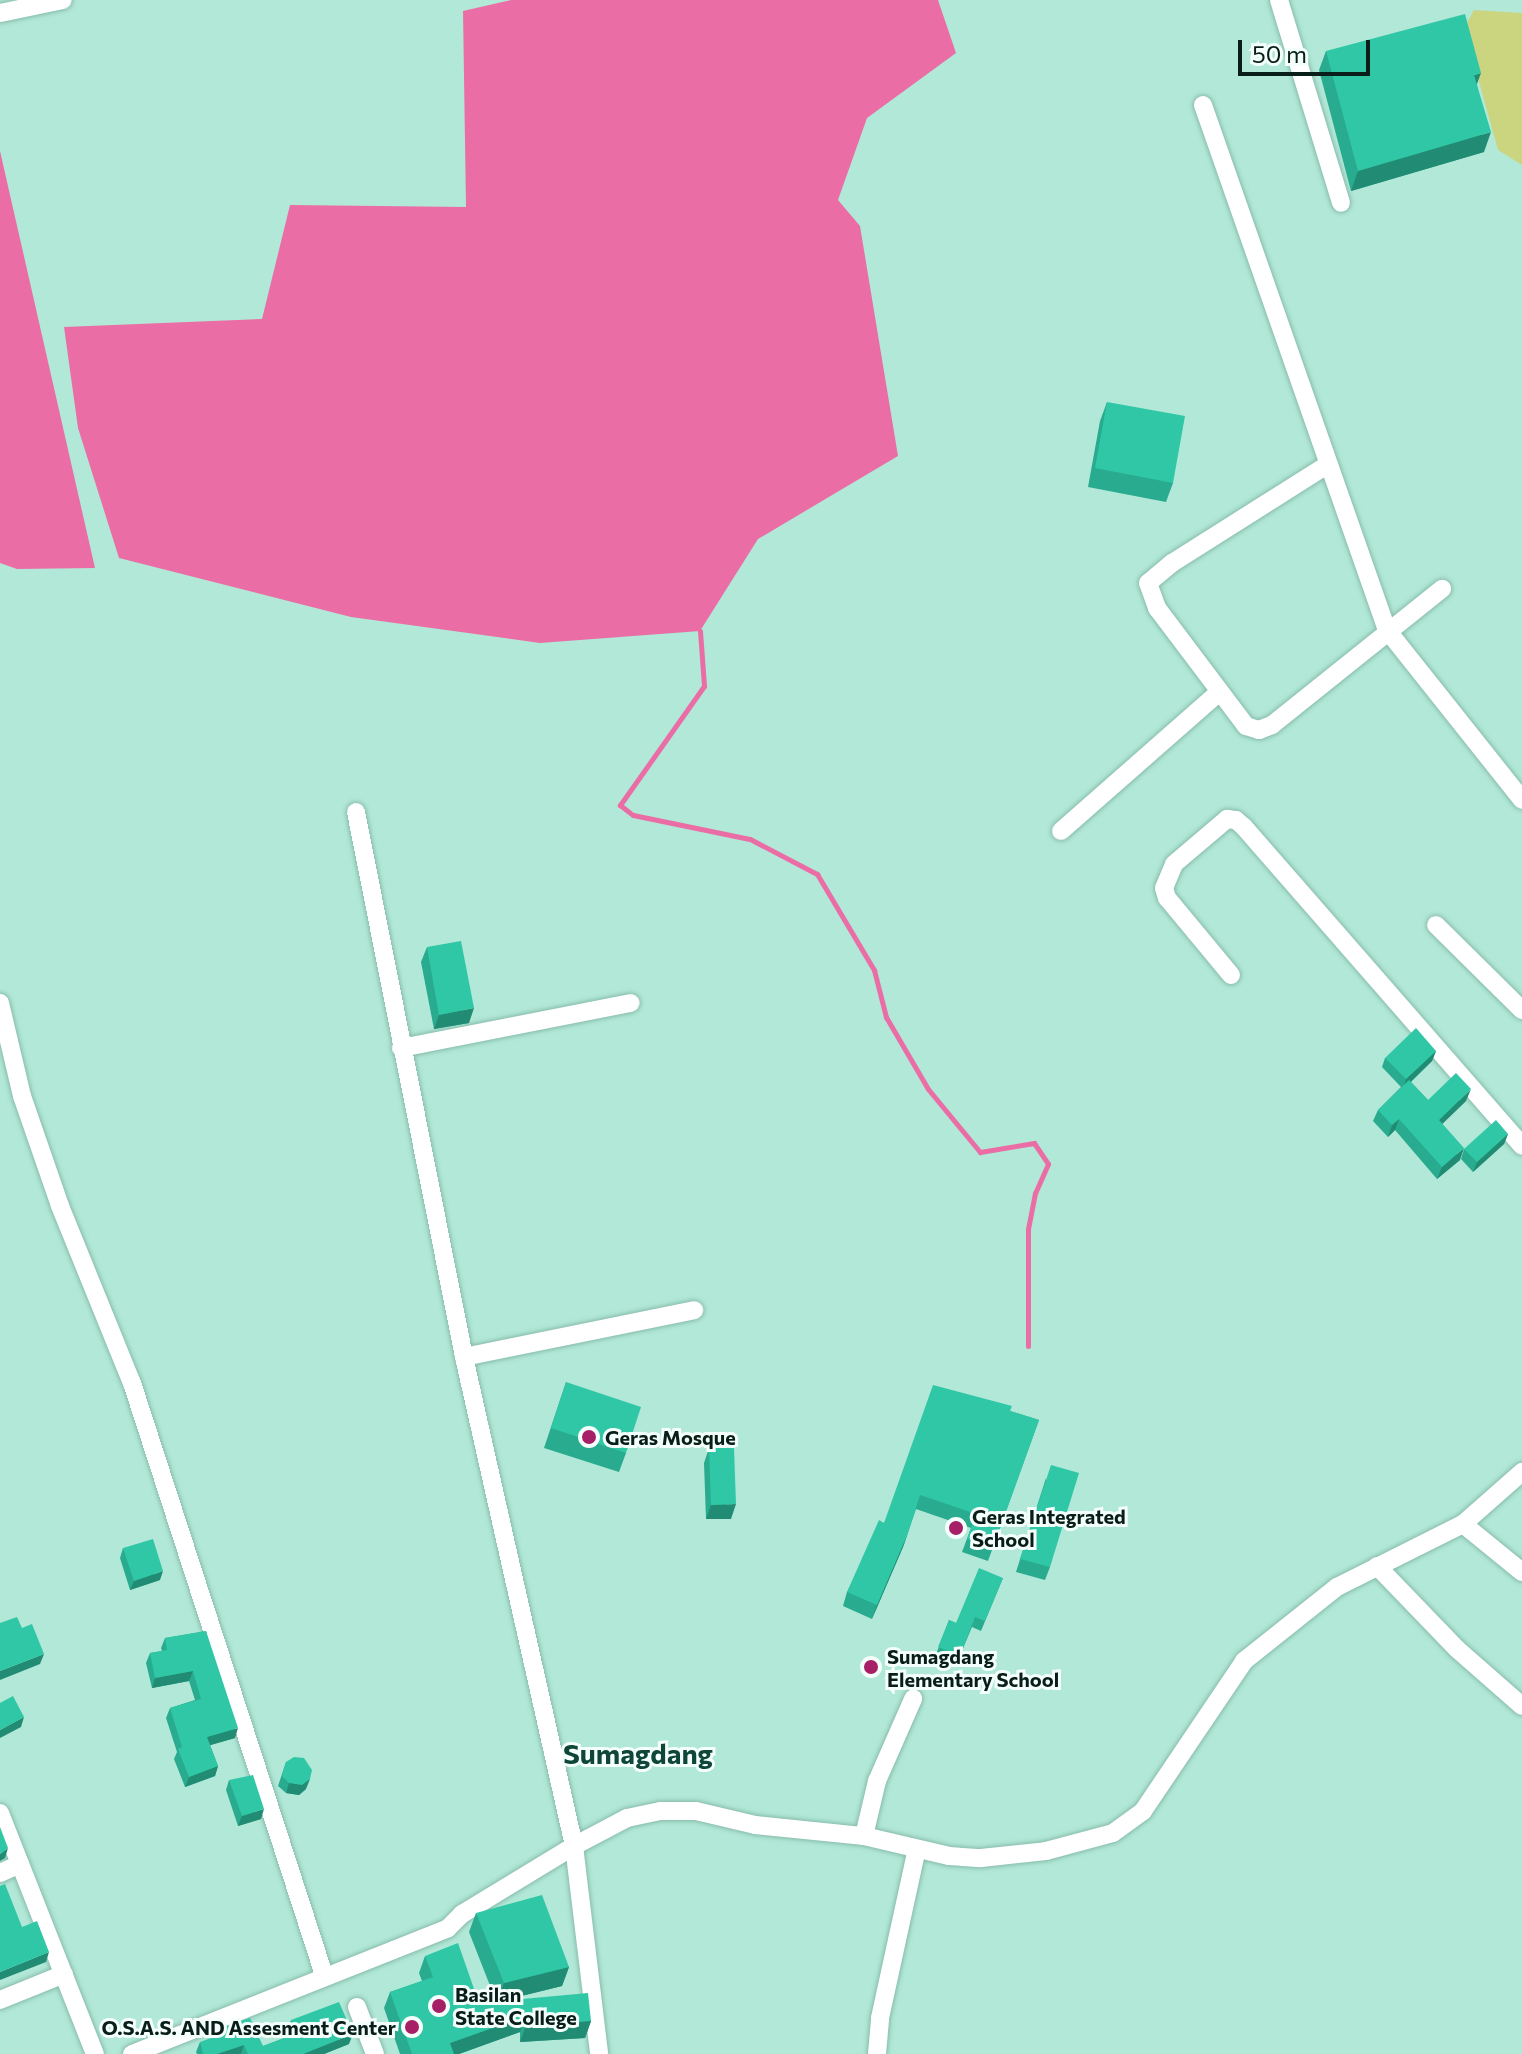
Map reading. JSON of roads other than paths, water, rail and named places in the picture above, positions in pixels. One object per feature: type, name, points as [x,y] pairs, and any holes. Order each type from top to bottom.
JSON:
[{"type":"street","points":[[0,13],[63,0]]},
{"type":"street","points":[[1279,0],[1341,203]]},
{"type":"street","points":[[1203,105],[1387,630],[1522,800]]},
{"type":"street","points":[[1327,465],[1172,563],[1148,583],[1157,608],[1218,693],[1246,726],[1266,728],[1442,589]]},
{"type":"street","points":[[1061,831],[1218,693]]},
{"type":"street","points":[[356,812],[464,1357],[574,1846],[599,2054]]},
{"type":"street","points":[[1231,975],[1167,898],[1164,888],[1174,864],[1227,819],[1236,820],[1244,827],[1522,1146]]},
{"type":"street","points":[[1436,925],[1522,1010]]},
{"type":"street","points":[[0,1003],[22,1096],[60,1206],[132,1383],[324,1975]]},
{"type":"street","points":[[401,1048],[631,1003]]},
{"type":"street","points":[[464,1357],[694,1310]]},
{"type":"street","points":[[132,2054],[448,1928],[462,1914],[574,1846],[627,1818],[660,1811],[696,1811],[755,1825],[864,1836],[917,1849],[981,1858],[1046,1851],[1113,1833],[1143,1811],[1244,1661],[1337,1587],[1463,1524],[1522,1472]]},
{"type":"street","points":[[1463,1524],[1522,1572]]},
{"type":"street","points":[[1377,1566],[1457,1649],[1522,1706]]},
{"type":"street","points":[[864,1836],[877,1781],[913,1699]]},
{"type":"street","points":[[0,1813],[95,2054]]},
{"type":"street","points":[[877,2054],[880,2018],[917,1849]]},
{"type":"street","points":[[0,1873],[20,1864]]},
{"type":"street","points":[[0,2000],[64,1974]]},
{"type":"street","points":[[357,2007],[375,2054]]},
{"type":"waterway","points":[[700,631],[704,686],[620,805],[633,815],[750,839],[817,874],[874,970],[886,1017],[928,1089],[980,1152],[1034,1143],[1048,1164],[1035,1193],[1028,1229],[1028,1346]]},
{"type":"place","name":"Geras Mosque","points":[[589,1437]]},
{"type":"place","name":"Geras Integrated School","points":[[956,1528]]},
{"type":"place","name":"Sumagdang Elementary School","points":[[871,1667]]},
{"type":"place","name":"Basilan State College","points":[[439,2006]]},
{"type":"place","name":"O.S.A.S. AND Assesment Center","points":[[412,2027]]},
{"type":"district","name":"Sumagdang","points":[[638,1753]]}]
